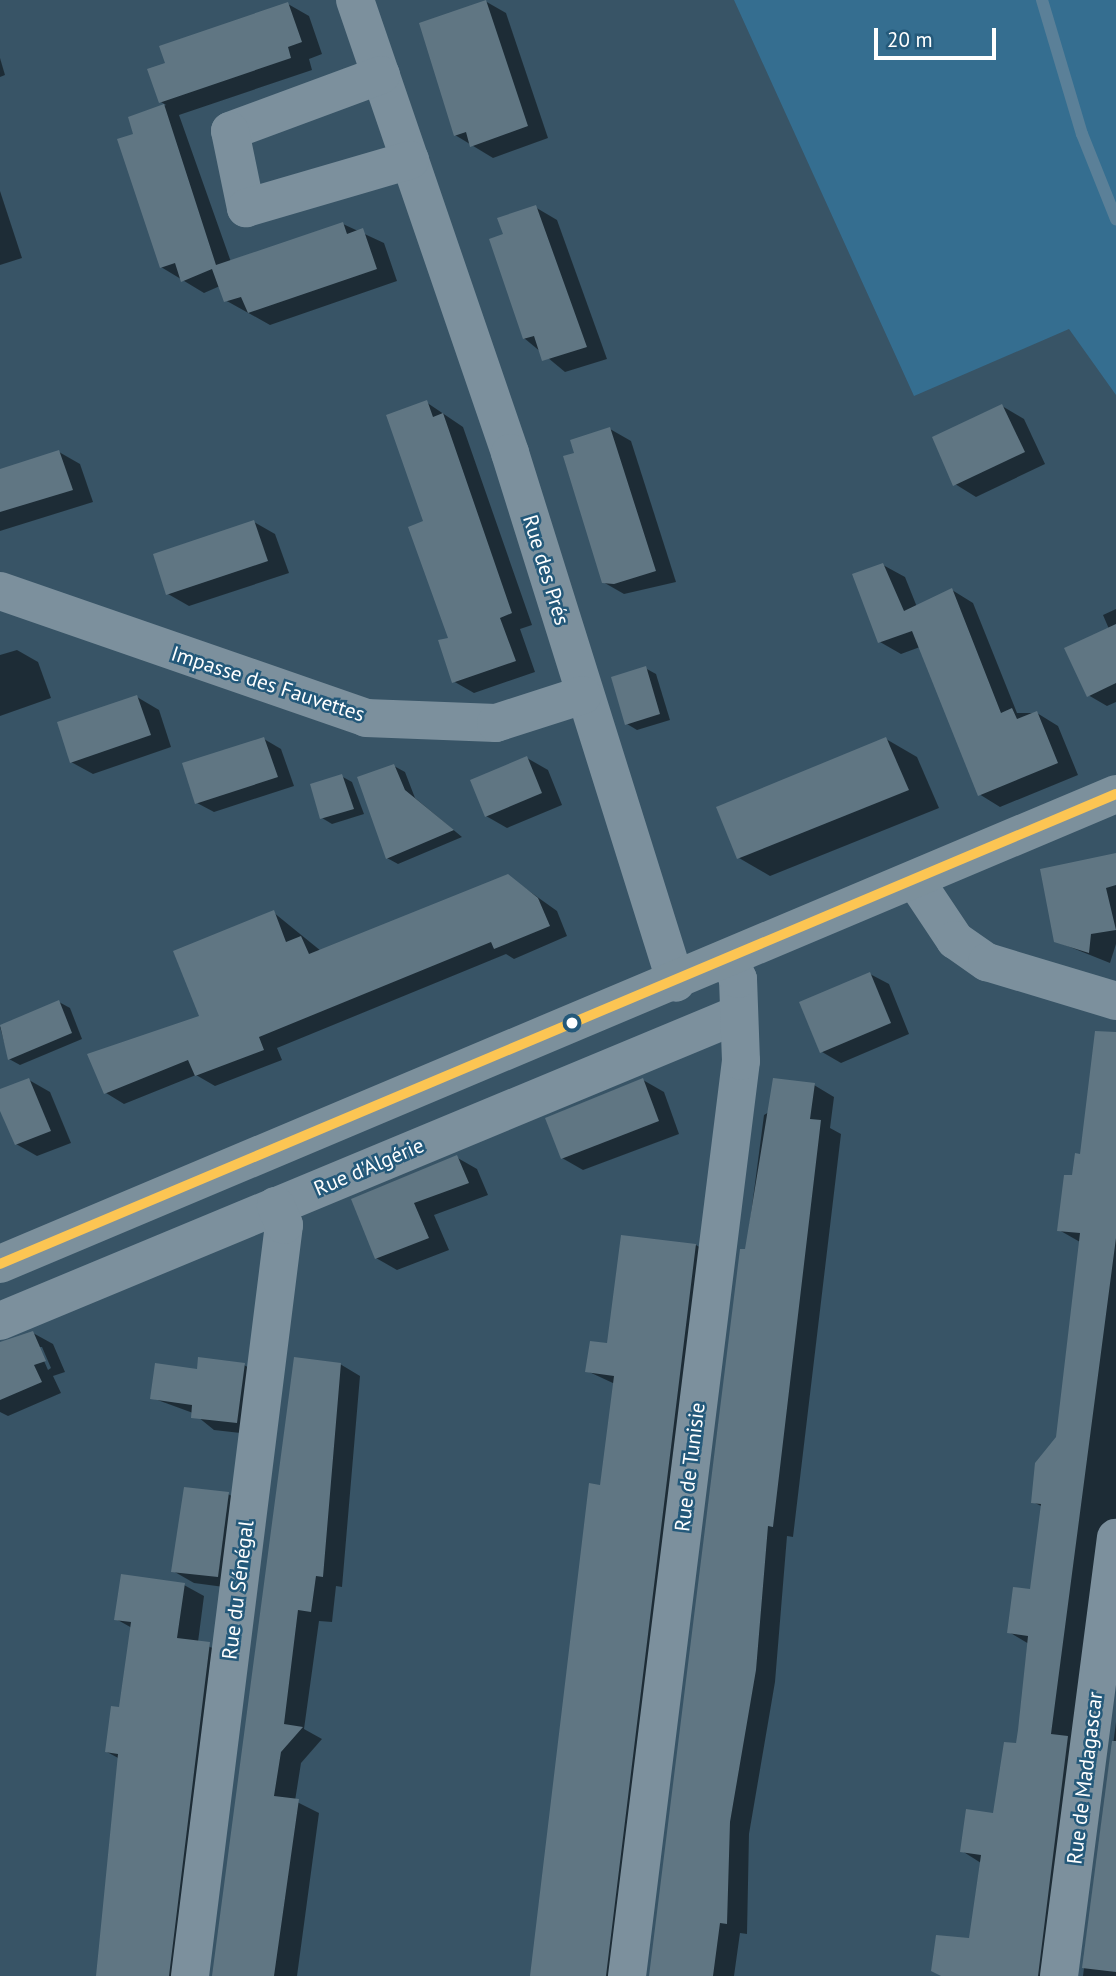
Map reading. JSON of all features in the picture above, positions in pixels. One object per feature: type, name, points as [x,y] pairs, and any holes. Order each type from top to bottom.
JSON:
[{"type":"main road","points":[[0,1264],[917,883],[1116,794]]},
{"type":"street","name":"Rue des Prés","points":[[355,0],[510,453],[583,695],[676,982]]},
{"type":"street","points":[[381,75],[230,131],[227,142],[246,208],[410,160]]},
{"type":"street","name":"Impasse des Fauvettes","points":[[0,591],[366,718],[496,723],[583,695]]},
{"type":"street","points":[[917,883],[955,940],[987,962],[1116,1001]]},
{"type":"street","name":"Rue de Tunisie","points":[[627,1976],[739,1075],[738,979],[729,960]]},
{"type":"street","name":"Rue d'Algérie","points":[[0,1321],[739,1014]]},
{"type":"street","name":"Rue du Sénégal","points":[[190,1976],[284,1226],[276,1206]]},
{"type":"street","name":"Rue de Madagascar","points":[[1059,1976],[1116,1538]]},
{"type":"shaded area","points":[[734,0],[1116,0],[1116,395],[1069,329],[914,396]]},
{"type":"building","points":[[486,0],[528,126],[470,147],[466,132],[454,136],[419,23]]},
{"type":"building","points":[[288,2],[302,42],[288,47],[291,58],[159,103],[147,69],[165,63],[159,46]]},
{"type":"building","points":[[164,104],[216,265],[343,222],[347,234],[363,228],[377,269],[248,313],[241,297],[224,302],[212,269],[181,282],[175,263],[160,268],[117,139],[133,134],[128,117]]},
{"type":"building","points":[[536,205],[587,347],[542,361],[534,336],[523,339],[489,239],[503,234],[497,218]]},
{"type":"building","points":[[427,400],[433,417],[443,413],[512,613],[500,618],[516,661],[452,683],[438,640],[448,638],[408,527],[423,521],[386,415]]},
{"type":"building","points":[[1002,404],[1025,452],[953,486],[932,437]]},
{"type":"building","points":[[610,427],[656,571],[614,584],[602,583],[563,456],[574,453],[570,440]]},
{"type":"building","points":[[59,450],[73,490],[0,512],[0,469]]},
{"type":"building","points":[[254,520],[268,561],[166,595],[153,554]]},
{"type":"building","points":[[883,563],[904,611],[952,588],[1001,713],[1012,708],[1017,719],[1037,711],[1058,763],[978,796],[912,631],[878,643],[852,574]]},
{"type":"building","points":[[1116,624],[1116,683],[1087,697],[1064,648]]},
{"type":"building","points":[[646,666],[660,714],[625,725],[611,677]]},
{"type":"building","points":[[137,695],[151,735],[70,763],[57,722]]},
{"type":"building","points":[[264,737],[278,777],[195,804],[182,763]]},
{"type":"building","points":[[886,737],[909,790],[737,859],[716,807]]},
{"type":"building","points":[[527,756],[542,793],[485,817],[470,780]]},
{"type":"building","points":[[394,764],[405,790],[454,830],[386,859],[357,777]]},
{"type":"building","points":[[342,774],[354,809],[320,819],[310,784]]},
{"type":"building","points":[[1116,853],[1116,885],[1106,888],[1116,930],[1091,934],[1089,953],[1054,942],[1040,869]]},
{"type":"building","points":[[508,874],[538,898],[550,926],[494,949],[491,942],[259,1037],[264,1050],[195,1076],[188,1060],[104,1094],[87,1054],[199,1016],[173,951],[274,910],[286,942],[301,936],[309,954]]},
{"type":"building","points":[[870,972],[891,1023],[820,1053],[799,1002]]},
{"type":"building","points":[[59,1000],[72,1033],[8,1060],[0,1025]]},
{"type":"building","points":[[1095,1031],[1116,1032],[1116,1238],[1051,1734],[1068,1736],[1038,1976],[941,1976],[931,1971],[936,1935],[969,1938],[981,1855],[960,1852],[966,1809],[993,1813],[1004,1742],[1016,1743],[1028,1636],[1007,1633],[1013,1587],[1030,1589],[1041,1504],[1031,1503],[1035,1463],[1056,1437],[1080,1233],[1057,1231],[1064,1175],[1072,1175],[1075,1153],[1080,1154]]},
{"type":"building","points":[[29,1078],[51,1131],[15,1145],[0,1111],[0,1089]]},
{"type":"building","points":[[643,1078],[659,1121],[561,1159],[545,1118]]},
{"type":"building","points":[[773,1078],[815,1083],[810,1119],[821,1120],[773,1527],[768,1526],[756,1670],[730,1822],[727,1924],[720,1923],[713,1976],[649,1976],[740,1249],[745,1249]]},
{"type":"building","points":[[457,1155],[469,1183],[414,1203],[429,1238],[375,1259],[351,1199]]},
{"type":"building","points":[[621,1235],[696,1244],[606,1976],[530,1976],[589,1483],[600,1485],[614,1376],[585,1372],[590,1341],[607,1343]]},
{"type":"building","points":[[33,1331],[46,1361],[34,1365],[42,1382],[0,1400],[0,1342]]},
{"type":"building","points":[[198,1357],[245,1363],[237,1423],[191,1418],[192,1405],[150,1399],[155,1363],[197,1369]]},
{"type":"building","points":[[294,1357],[341,1363],[323,1577],[316,1576],[311,1612],[298,1610],[284,1724],[303,1727],[281,1752],[274,1796],[299,1799],[274,1976],[212,1976]]},
{"type":"building","points":[[184,1487],[229,1492],[218,1577],[171,1572]]},
{"type":"building","points":[[121,1574],[185,1583],[177,1638],[210,1642],[169,1976],[96,1976],[118,1754],[105,1752],[111,1706],[119,1707],[131,1622],[114,1620]]},
{"type":"building","points":[[1112,1741],[1116,1741],[1116,1972],[1082,1968]]},
{"type":"waterway","points":[[1042,0],[1082,134],[1116,219]]},
{"type":"transit line","points":[[0,1264],[1116,794]]}]
